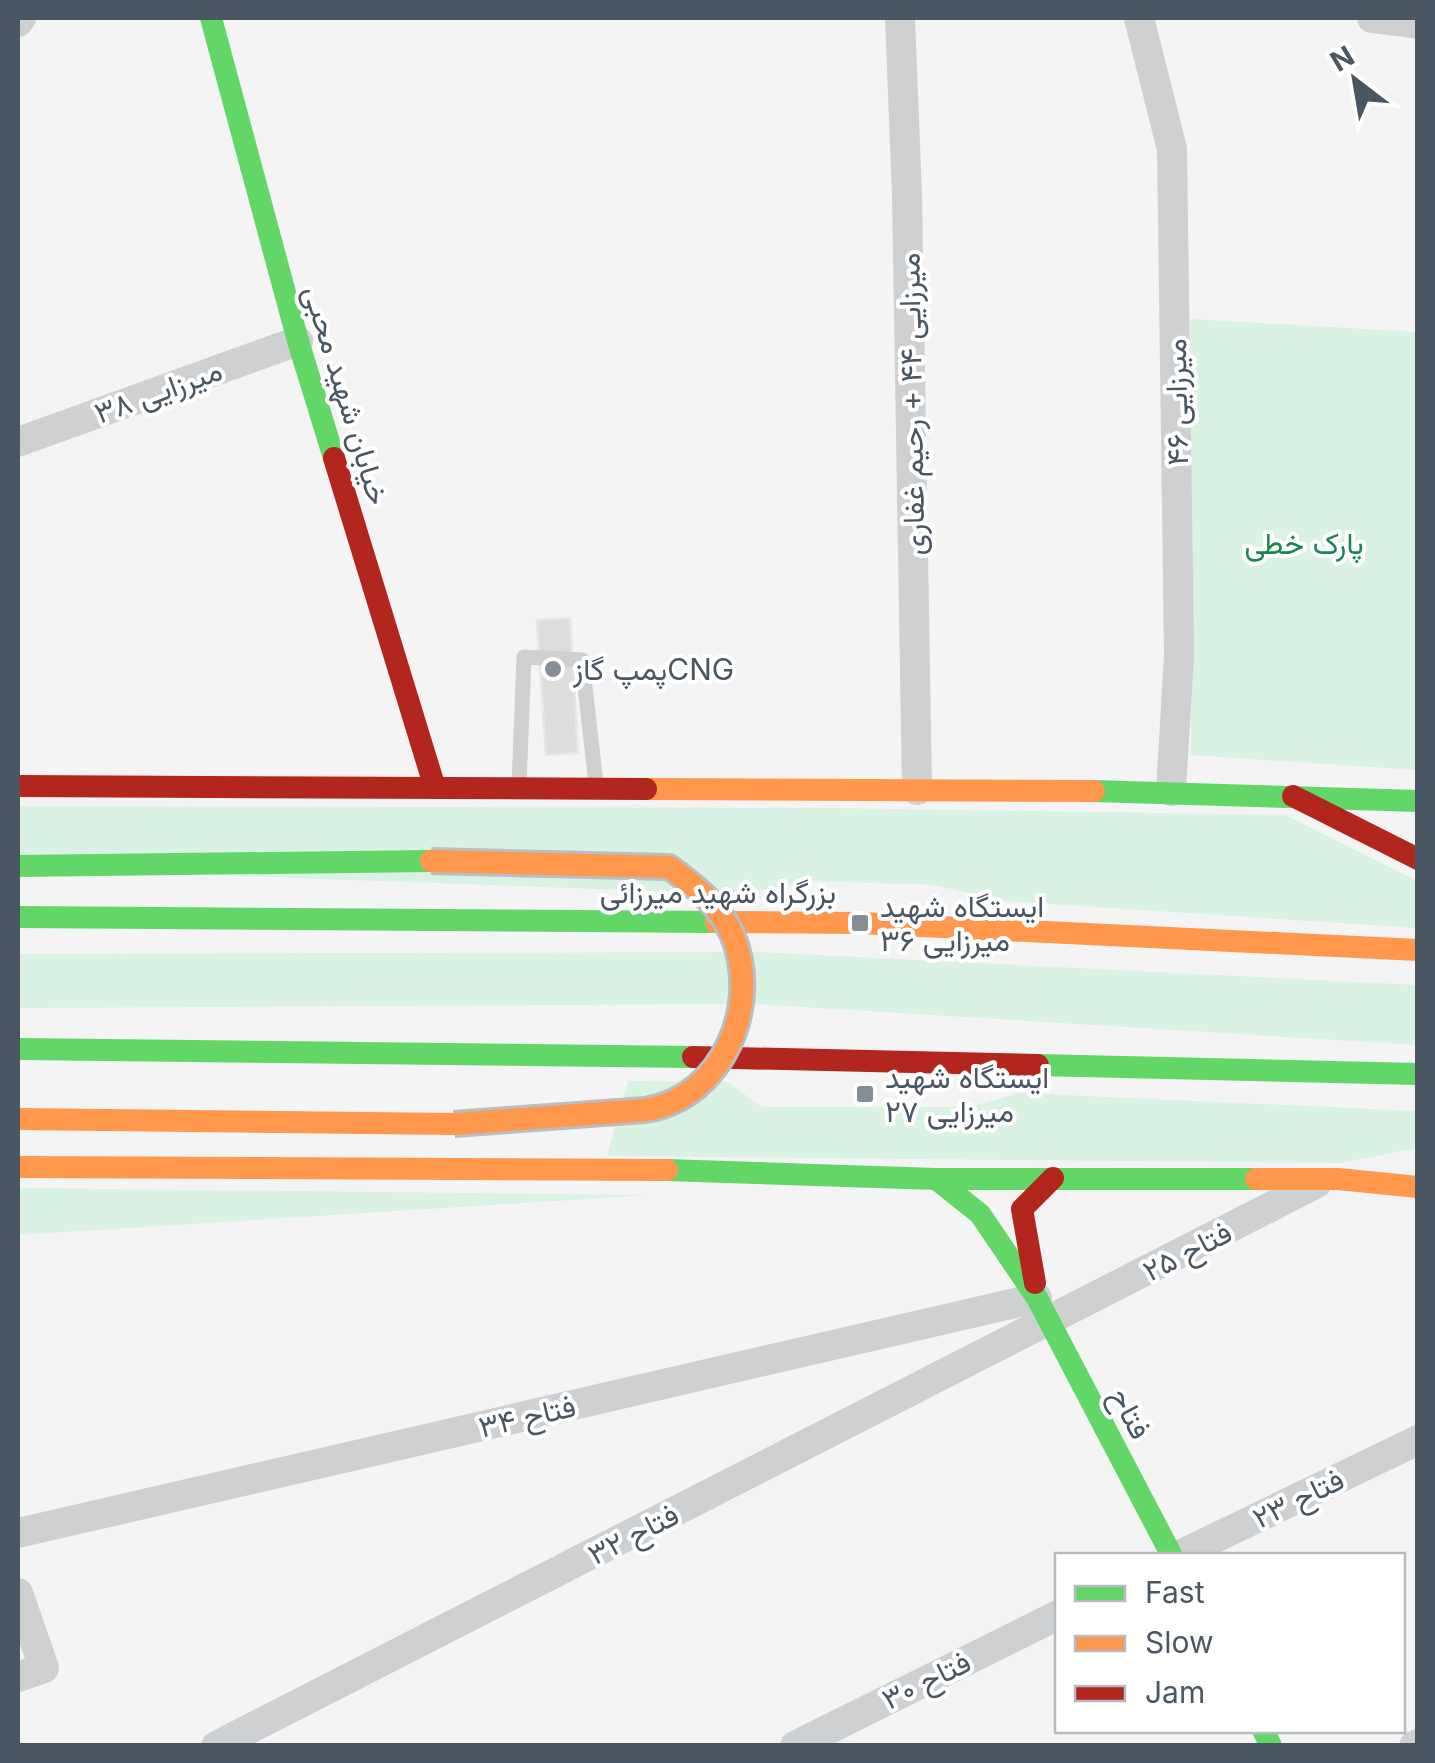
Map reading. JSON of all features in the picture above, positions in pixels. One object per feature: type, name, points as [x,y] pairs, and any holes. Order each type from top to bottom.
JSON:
[{"type":"main road","name":"خیابان شهید محبی","points":[[211,18],[298,340],[435,788]]},
{"type":"main road","points":[[18,786],[1171,791],[1418,801]]},
{"type":"main road","points":[[1292,796],[1418,859]]},
{"type":"main road","points":[[18,866],[431,861],[669,867],[689,878],[720,911],[740,952],[743,974],[740,1017],[723,1056],[694,1088],[663,1107],[454,1124],[18,1119]]},
{"type":"main road","name":"بزرگراه شهید میرزائی","points":[[18,917],[860,922],[1418,950]]},
{"type":"main road","points":[[18,1048],[727,1057],[1418,1074]]},
{"type":"main road","points":[[18,1167],[631,1169],[936,1178],[1325,1179],[1418,1187]]},
{"type":"main road","name":"فتاح","points":[[936,1178],[980,1214],[1044,1310],[1173,1553]]},
{"type":"main road","name":"فتاح","points":[[1044,1310],[1022,1208],[1053,1178]]},
{"type":"street","name":"میرزایی ۴۴ + رحیم غفاری","points":[[900,18],[908,195],[917,790]]},
{"type":"street","name":"میرزایی ۴۶","points":[[1139,18],[1172,149],[1180,655],[1171,791]]},
{"type":"street","points":[[1372,18],[1418,24]]},
{"type":"street","name":"میرزایی ۳۸","points":[[18,442],[298,340]]},
{"type":"street","name":"فتاح ۲۵","points":[[1044,1310],[1325,1179]]},
{"type":"street","name":"فتاح ۳۴","points":[[18,1533],[1044,1310]]},
{"type":"street","name":"فتاح ۳۲","points":[[216,1746],[1044,1310]]},
{"type":"street","name":"فتاح ۲۳","points":[[1181,1553],[1418,1440]]},
{"type":"street","points":[[18,1593],[44,1668],[18,1678]]},
{"type":"street","name":"فتاح ۳۰","points":[[796,1746],[1055,1616]]},
{"type":"lane","points":[[519,788],[524,657],[582,660],[596,788]]},
{"type":"green space","name":"پارک خطی","points":[[1190,319],[1417,332],[1417,770],[1191,755]]},
{"type":"green space","points":[[18,806],[830,808],[1285,815],[1417,881],[1417,928],[1003,901],[933,885],[811,881],[734,894],[18,868]]},
{"type":"green space","points":[[756,952],[1417,985],[1417,1045],[754,1004],[18,1008],[18,954]]},
{"type":"green space","points":[[628,1081],[728,1082],[762,1107],[969,1107],[1020,1093],[1417,1111],[1417,1148],[1341,1163],[607,1156]]},
{"type":"green space","points":[[18,1188],[649,1195],[18,1235]]},
{"type":"building","points":[[570,618],[578,753],[546,755],[537,620]]},
{"type":"traffic: fast","points":[[211,18],[298,341],[334,458]]},
{"type":"traffic: fast","points":[[1094,791],[1418,801]]},
{"type":"traffic: fast","points":[[18,866],[431,861]]},
{"type":"traffic: fast","points":[[18,917],[716,922]]},
{"type":"traffic: fast","points":[[18,1049],[693,1057]]},
{"type":"traffic: fast","points":[[1038,1065],[1418,1074]]},
{"type":"traffic: fast","points":[[667,1170],[936,1179],[1256,1179]]},
{"type":"traffic: fast","points":[[936,1179],[980,1214],[1037,1298],[1170,1553]]},
{"type":"traffic: fast","points":[[1264,1733],[1271,1746]]},
{"type":"traffic: slow","points":[[646,789],[1094,791]]},
{"type":"traffic: slow","points":[[431,861],[669,867],[720,914],[732,934],[740,961],[742,989],[729,1043],[715,1067],[696,1087],[673,1102],[645,1110],[454,1124]]},
{"type":"traffic: slow","points":[[716,922],[860,923],[1418,950]]},
{"type":"traffic: slow","points":[[18,1119],[454,1124]]},
{"type":"traffic: slow","points":[[18,1167],[667,1170]]},
{"type":"traffic: slow","points":[[1256,1179],[1338,1179],[1418,1187]]},
{"type":"traffic: jam","points":[[334,458],[435,788]]},
{"type":"traffic: jam","points":[[18,786],[646,789]]},
{"type":"traffic: jam","points":[[1293,796],[1418,859]]},
{"type":"traffic: jam","points":[[693,1057],[1038,1065]]},
{"type":"traffic: jam","points":[[1035,1283],[1022,1209],[1053,1178]]},
{"type":"place","name":"پمپ گازCNG","points":[[553,669]]},
{"type":"place","name":"ایستگاه شهید میرزایی ۳۶","points":[[860,923]]},
{"type":"place","name":"ایستگاه شهید میرزایی ۲۷","points":[[865,1094]]}]
